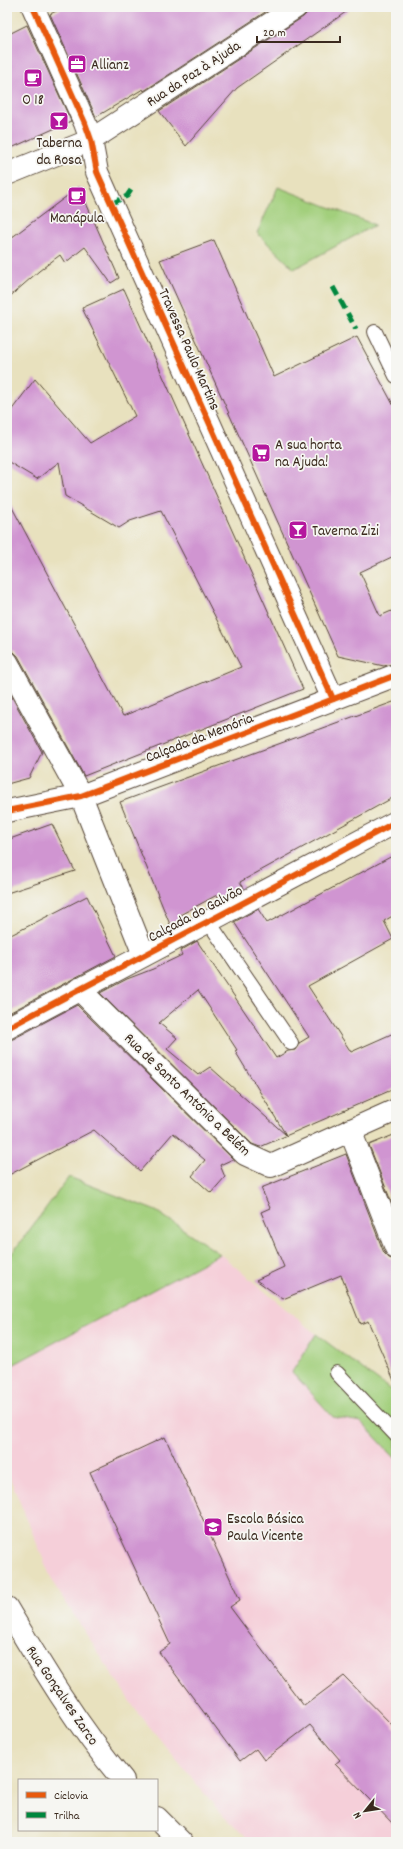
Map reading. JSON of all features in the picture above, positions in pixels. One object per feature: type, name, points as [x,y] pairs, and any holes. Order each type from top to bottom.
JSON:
[{"type":"street","name":"Travessa Paulo Martins","points":[[33,7],[85,124],[91,140],[96,172],[333,699]]},
{"type":"street","name":"Rua da Paz à Ajuda","points":[[7,174],[91,140],[296,7]]},
{"type":"street","points":[[7,662],[81,796],[144,955]]},
{"type":"street","name":"Calçada da Memória","points":[[7,811],[81,796],[396,675]]},
{"type":"street","name":"Calçada do Galvão","points":[[7,1028],[396,822]]},
{"type":"street","name":"Rua de Santo António a Belém","points":[[79,989],[245,1154],[271,1166],[396,1110]]},
{"type":"street","points":[[350,1130],[396,1248]]},
{"type":"street","name":"Rua Gonçalves Zarco","points":[[7,1608],[77,1719],[123,1779]]},
{"type":"street","points":[[158,1819],[181,1842]]},
{"type":"lane","points":[[375,332],[396,376]]},
{"type":"lane","points":[[208,921],[291,1043]]},
{"type":"lane","points":[[337,1373],[396,1435]]},
{"type":"shaded area","name":"Escola Básica Paula Vicente","points":[[220,1254],[316,1334],[292,1372],[332,1417],[361,1422],[396,1459],[396,1842],[253,1842],[223,1816],[135,1709],[53,1583],[7,1471],[7,1368]]},
{"type":"green space","points":[[278,187],[375,225],[294,269],[257,233]]},
{"type":"green space","points":[[69,1177],[156,1211],[220,1254],[7,1368],[7,1260]]},
{"type":"green space","points":[[316,1334],[396,1394],[396,1459],[361,1422],[333,1417],[292,1372]]},
{"type":"building","points":[[65,7],[273,7],[144,91],[143,89],[96,117],[50,14]]},
{"type":"building","points":[[308,7],[353,7],[237,88],[186,146],[159,111],[303,17],[307,13]]},
{"type":"building","points":[[27,25],[71,121],[7,150],[7,35]]},
{"type":"building","points":[[79,187],[119,278],[111,283],[85,247],[65,263],[60,255],[7,299],[7,241]]},
{"type":"building","points":[[214,240],[274,377],[357,337],[396,410],[396,555],[360,572],[380,616],[396,609],[396,663],[384,666],[338,656],[160,260]]},
{"type":"building","points":[[124,289],[303,689],[84,776],[18,656],[13,651],[7,650],[7,498],[123,716],[241,667],[161,511],[130,521],[119,528],[65,496],[59,462],[37,479],[7,461],[7,416],[35,379],[90,443],[135,416],[82,308]]},
{"type":"building","points":[[7,688],[42,752],[29,778],[7,784]]},
{"type":"building","points":[[396,701],[396,796],[240,882],[244,888],[220,901],[217,895],[180,915],[183,921],[171,927],[120,802]]},
{"type":"building","points":[[52,824],[75,871],[7,893],[7,840]]},
{"type":"building","points":[[396,854],[396,914],[384,921],[393,939],[308,986],[351,1052],[396,1032],[396,1088],[260,1147],[252,1144],[100,993],[127,979],[153,969],[182,955],[180,951],[197,941],[276,1058],[288,1051],[295,1050],[299,1043],[309,1037],[234,922],[258,909],[267,923]],"holes":[[[198,990],[237,1050],[235,1051],[286,1135],[210,1067],[198,1075],[167,1049],[177,1038],[159,1023]]]},
{"type":"building","points":[[87,896],[116,956],[7,1014],[7,937]]},
{"type":"building","points":[[77,1005],[233,1159],[220,1165],[225,1177],[211,1193],[192,1176],[205,1160],[173,1133],[140,1171],[94,1130],[7,1176],[7,1040],[13,1039]]},
{"type":"building","points":[[396,1134],[396,1214],[369,1145]]},
{"type":"building","points":[[346,1154],[384,1253],[389,1258],[396,1260],[396,1385],[368,1321],[360,1324],[341,1275],[283,1299],[256,1280],[284,1267],[261,1212],[270,1208],[261,1188]]},
{"type":"building","points":[[165,1437],[240,1600],[230,1607],[304,1706],[344,1676],[396,1729],[396,1827],[335,1764],[340,1760],[310,1725],[264,1760],[256,1749],[240,1761],[159,1652],[170,1644],[90,1472]]},
{"type":"marked path","points":[[111,204],[127,196],[133,187]]},
{"type":"marked path","points":[[333,287],[356,329]]},
{"type":"cycle path","points":[[33,7],[85,123],[91,140],[97,172],[333,699]]},
{"type":"cycle path","points":[[7,811],[81,796],[396,675]]},
{"type":"cycle path","points":[[7,1028],[396,822]]},
{"type":"place","name":"Allianz","points":[[77,64]]},
{"type":"place","name":"O 18","points":[[33,78]]},
{"type":"place","name":"Taberna da Rosa","points":[[59,121]]},
{"type":"place","name":"Manápula","points":[[77,196]]},
{"type":"place","name":"A sua horta na Ajuda!","points":[[261,453]]},
{"type":"place","name":"Taverna Zizi","points":[[298,530]]},
{"type":"place","name":"Escola Básica Paula Vicente","points":[[213,1527]]}]
